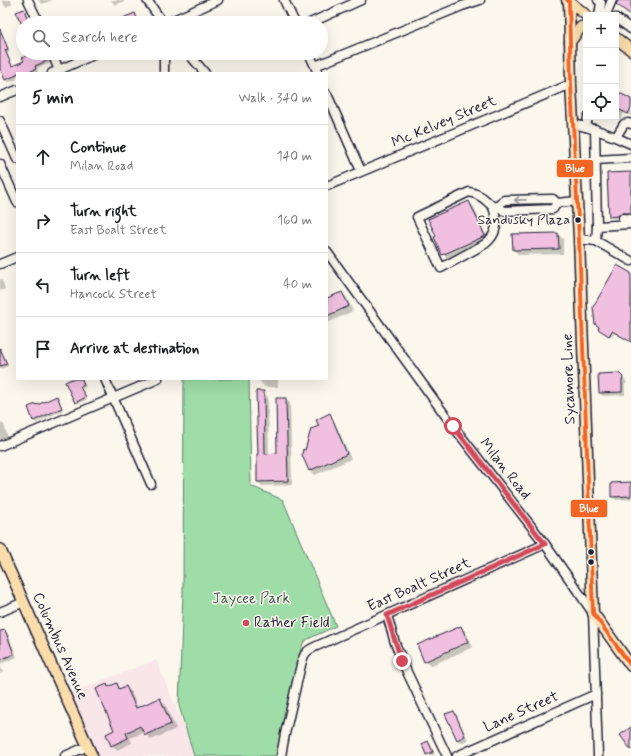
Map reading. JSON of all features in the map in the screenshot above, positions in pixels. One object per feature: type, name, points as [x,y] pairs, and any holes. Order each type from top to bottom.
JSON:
[{"type":"main road","points":[[568,0],[583,12]]},
{"type":"main road","name":"Sycamore Line","points":[[568,0],[579,239],[593,613]]},
{"type":"main road","points":[[570,42],[581,27],[583,27]]},
{"type":"main road","points":[[619,40],[631,50]]},
{"type":"main road","name":"Columbus Avenue","points":[[0,549],[92,756]]},
{"type":"main road","name":"Milan Road","points":[[593,613],[631,666]]},
{"type":"street","points":[[28,0],[36,16]]},
{"type":"street","points":[[146,0],[158,16]]},
{"type":"street","points":[[183,16],[218,0]]},
{"type":"street","points":[[284,0],[292,16]]},
{"type":"street","points":[[326,16],[361,0]]},
{"type":"street","points":[[316,69],[461,3],[480,0]]},
{"type":"street","points":[[605,12],[612,0]]},
{"type":"street","points":[[601,1],[604,12]]},
{"type":"street","points":[[619,20],[631,29]]},
{"type":"street","points":[[54,60],[57,72],[83,60]]},
{"type":"street","points":[[164,60],[164,72]]},
{"type":"street","points":[[194,60],[204,72]]},
{"type":"street","name":"Mc Kelvey Street","points":[[328,186],[571,84]]},
{"type":"street","points":[[0,97],[16,90]]},
{"type":"street","points":[[328,96],[361,171]]},
{"type":"street","points":[[586,127],[587,120]]},
{"type":"street","points":[[0,121],[16,157]]},
{"type":"street","points":[[616,137],[624,124],[628,122],[631,124]]},
{"type":"street","points":[[573,124],[595,129],[631,144]]},
{"type":"street","points":[[595,129],[595,160],[600,225],[596,241]]},
{"type":"street","points":[[595,160],[631,158]]},
{"type":"street","points":[[0,164],[16,200]]},
{"type":"street","points":[[496,207],[475,193],[469,192],[417,217],[441,268],[490,240],[495,230],[496,207],[504,200],[553,199],[557,203],[577,201]]},
{"type":"street","points":[[600,225],[624,219]]},
{"type":"street","points":[[600,225],[631,224]]},
{"type":"street","points":[[579,239],[596,241],[631,261]]},
{"type":"street","name":"Milan Road","points":[[328,253],[453,426],[545,544],[593,613]]},
{"type":"street","points":[[0,264],[16,257]]},
{"type":"street","points":[[105,380],[151,484]]},
{"type":"street","points":[[0,446],[156,380]]},
{"type":"street","name":"East Boalt Street","points":[[281,756],[284,734],[302,658],[308,650],[545,544]]},
{"type":"street","points":[[0,612],[24,602]]},
{"type":"street","name":"Sycamore Line","points":[[593,613],[598,756]]},
{"type":"street","points":[[387,615],[396,644],[409,677],[447,756]]},
{"type":"street","name":"Lane Street","points":[[456,756],[596,694]]},
{"type":"street","points":[[65,756],[88,746]]},
{"type":"shaded area","points":[[156,660],[189,739],[193,756],[89,756],[64,695]]},
{"type":"green space","name":"Jaycee Park","points":[[184,380],[249,380],[251,486],[283,500],[336,626],[308,639],[303,643],[295,670],[277,756],[194,756],[179,706],[183,591]]},
{"type":"building","points":[[619,0],[631,0],[631,15],[616,4]]},
{"type":"building","points":[[24,9],[26,16],[18,16],[16,12]]},
{"type":"building","points":[[135,13],[136,16],[128,16]]},
{"type":"building","points":[[0,29],[8,49],[5,50],[12,66],[24,61],[23,60],[49,60],[35,66],[36,69],[29,72],[16,72],[16,75],[5,80],[0,68]]},
{"type":"building","points":[[619,93],[631,99],[631,108],[628,114],[620,110],[619,112]]},
{"type":"building","points":[[631,172],[631,213],[621,213],[618,216],[609,217],[607,173]]},
{"type":"building","points":[[469,201],[485,236],[442,255],[434,237],[436,236],[428,219]]},
{"type":"building","points":[[558,233],[559,249],[513,250],[512,234]]},
{"type":"building","points":[[617,265],[631,273],[631,342],[612,331],[609,336],[598,329],[599,327],[595,324],[593,307]]},
{"type":"building","points":[[342,292],[349,306],[328,316],[328,298]]},
{"type":"building","points":[[0,348],[7,364],[0,366]]},
{"type":"building","points":[[619,373],[623,377],[622,392],[599,393],[598,374]]},
{"type":"building","points":[[70,380],[82,380],[84,385],[80,387],[86,397],[75,403],[65,382]]},
{"type":"building","points":[[256,391],[264,391],[265,454],[277,453],[276,398],[286,398],[288,481],[257,482],[258,454]]},
{"type":"building","points":[[57,396],[62,408],[33,421],[28,407],[37,405]]},
{"type":"building","points":[[330,413],[347,454],[309,471],[302,455],[303,449],[305,450],[311,429],[319,426],[316,420]]},
{"type":"building","points":[[631,482],[631,496],[611,497],[611,483]]},
{"type":"building","points":[[461,626],[468,642],[424,662],[417,645]]},
{"type":"building","points":[[5,630],[14,654],[0,660],[0,631]]},
{"type":"building","points":[[117,683],[119,689],[126,686],[136,708],[160,698],[171,724],[145,735],[140,726],[126,733],[128,738],[111,746],[106,734],[114,730],[96,689],[107,684],[108,687]]},
{"type":"building","points":[[454,711],[465,736],[457,740],[445,714]]},
{"type":"building","points":[[631,727],[631,750],[620,735]]},
{"type":"building","points":[[428,741],[433,752],[426,755],[422,744]]},
{"type":"transit line","name":"Blue","points":[[567,0],[569,1],[571,84],[579,239],[593,613],[631,666]]},
{"type":"place","name":"Sandusky Plaza","points":[[578,220]]},
{"type":"place","name":"Rather Field","points":[[246,623]]},
{"type":"route","points":[[402,661],[387,615],[545,544],[453,426]]}]
